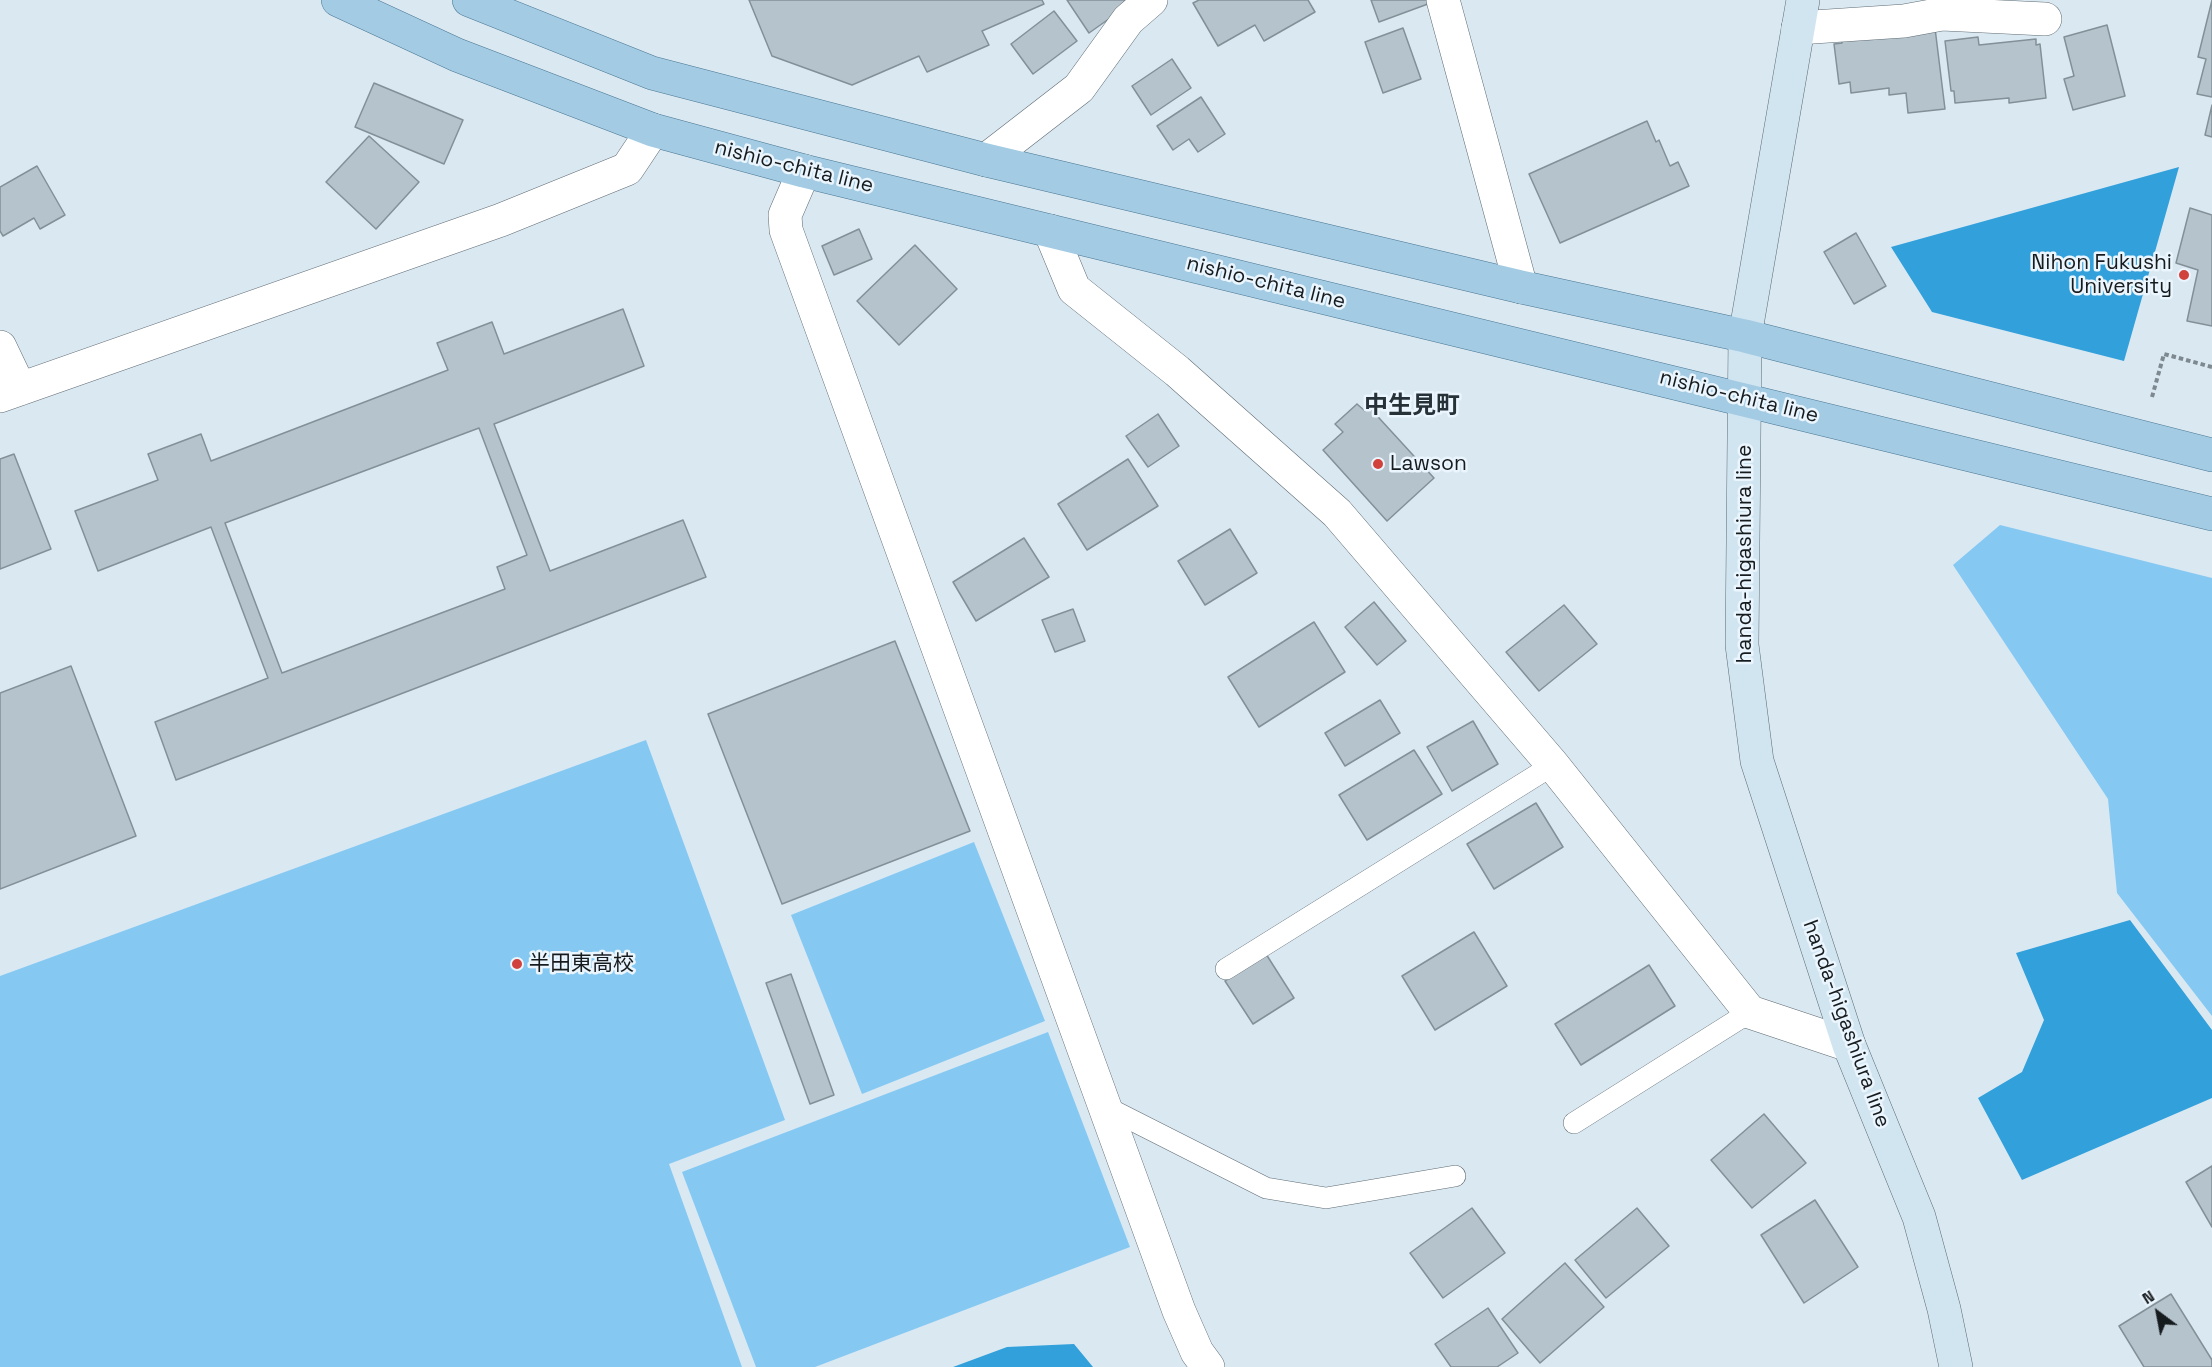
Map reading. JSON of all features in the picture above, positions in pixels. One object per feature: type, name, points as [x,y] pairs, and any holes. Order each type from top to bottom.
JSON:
[{"type":"main road","name":"nishio-chita line","points":[[338,0],[457,55],[653,130],[804,171],[2212,513]]},
{"type":"main road","points":[[469,0],[652,73],[986,160],[1521,287],[1745,336],[2212,455]]},
{"type":"main road","name":"handa-higashiura line","points":[[1801,14],[1745,336],[1742,645],[1757,761],[1849,1045],[1919,1217],[1944,1309],[1956,1367]]},
{"type":"street","points":[[986,160],[1079,88],[1128,20],[1151,0]]},
{"type":"street","points":[[1443,0],[1521,287]]},
{"type":"street","points":[[1801,14],[1904,21],[1942,14],[2045,18]]},
{"type":"street","points":[[0,348],[10,393],[501,220],[627,168],[653,130]]},
{"type":"street","points":[[804,171],[785,215],[786,230],[1179,1311],[1197,1352],[1208,1367]]},
{"type":"street","points":[[1050,231],[1074,289],[1176,371],[1337,513],[1553,765],[1750,1012],[1849,1045]]},
{"type":"lane","points":[[1226,969],[1553,765]]},
{"type":"lane","points":[[1574,1123],[1750,1012]]},
{"type":"lane","points":[[1104,1106],[1266,1188],[1326,1198],[1455,1176]]},
{"type":"path","points":[[2152,397],[2164,354],[2212,367]]},
{"type":"shaded area","points":[[2179,167],[2124,361],[1932,312],[1891,247]]},
{"type":"shaded area","points":[[2000,525],[2212,578],[2212,1016],[2117,893],[2108,799],[1953,565]]},
{"type":"shaded area","points":[[646,740],[785,1120],[669,1164],[742,1367],[0,1367],[0,976]]},
{"type":"shaded area","points":[[974,842],[1045,1021],[862,1094],[791,915]]},
{"type":"shaded area","points":[[2130,920],[2212,1030],[2212,1098],[2022,1180],[1978,1098],[2022,1072],[2044,1020],[2016,953]]},
{"type":"shaded area","points":[[1048,1032],[1130,1247],[815,1367],[756,1367],[682,1172]]},
{"type":"shaded area","points":[[1074,1344],[1093,1367],[953,1367],[1007,1347]]},
{"type":"building","points":[[749,0],[1042,0],[1044,4],[982,31],[989,45],[927,72],[919,56],[852,85],[772,56]]},
{"type":"building","points":[[1067,0],[1127,0],[1130,4],[1089,33]]},
{"type":"building","points":[[1199,0],[1308,0],[1315,12],[1264,41],[1255,25],[1218,46],[1193,3]]},
{"type":"building","points":[[1371,0],[1435,0],[1436,1],[1379,22]]},
{"type":"building","points":[[2212,0],[2212,97],[2197,94],[2206,59],[2198,57]]},
{"type":"building","points":[[1054,11],[1077,41],[1033,74],[1011,44]]},
{"type":"building","points":[[2107,25],[2125,96],[2073,110],[2064,79],[2074,76],[2064,37]]},
{"type":"building","points":[[1403,28],[1421,79],[1383,93],[1365,42]]},
{"type":"building","points":[[1935,28],[1945,109],[1908,113],[1906,93],[1889,95],[1889,88],[1851,93],[1850,82],[1839,84],[1834,44],[1842,43],[1842,39]]},
{"type":"building","points":[[1978,37],[1979,45],[2036,39],[2036,45],[2040,44],[2046,98],[2009,103],[2009,98],[1955,103],[1954,91],[1951,91],[1945,41]]},
{"type":"building","points":[[1172,59],[1191,88],[1151,115],[1132,86]]},
{"type":"building","points":[[374,83],[463,120],[444,164],[355,127]]},
{"type":"building","points":[[1201,97],[1225,134],[1198,152],[1189,139],[1173,150],[1157,126]]},
{"type":"building","points":[[2212,105],[2212,137],[2205,135]]},
{"type":"building","points":[[1647,121],[1656,142],[1659,140],[1670,166],[1678,162],[1689,186],[1560,243],[1529,174]]},
{"type":"building","points":[[369,136],[419,182],[376,229],[326,182]]},
{"type":"building","points":[[37,166],[65,215],[40,229],[34,218],[3,236],[0,231],[0,187]]},
{"type":"building","points":[[2190,208],[2212,215],[2212,326],[2187,321],[2198,270],[2176,263]]},
{"type":"building","points":[[859,229],[872,259],[834,275],[822,246]]},
{"type":"building","points":[[1856,233],[1886,286],[1854,304],[1824,252]]},
{"type":"building","points":[[915,245],[957,289],[899,345],[857,301]]},
{"type":"building","points":[[623,309],[644,366],[494,424],[550,571],[683,520],[706,577],[176,780],[155,722],[268,678],[211,527],[98,571],[75,511],[158,480],[148,454],[201,434],[211,461],[448,370],[437,343],[492,322],[504,354]],"holes":[[[479,428],[527,555],[497,567],[505,589],[282,673],[225,523]]]},
{"type":"building","name":"Lawson","points":[[1357,404],[1365,411],[1369,407],[1434,478],[1387,521],[1323,450],[1343,432],[1335,424]]},
{"type":"building","points":[[1158,414],[1179,446],[1148,467],[1126,436]]},
{"type":"building","points":[[14,454],[51,549],[0,569],[0,459]]},
{"type":"building","points":[[1128,459],[1158,506],[1087,550],[1058,504]]},
{"type":"building","points":[[1230,529],[1257,573],[1205,605],[1178,561]]},
{"type":"building","points":[[1024,538],[1049,577],[976,621],[953,582]]},
{"type":"building","points":[[1374,602],[1406,641],[1377,665],[1345,627]]},
{"type":"building","points":[[1564,605],[1597,644],[1539,691],[1506,652]]},
{"type":"building","points":[[1073,609],[1085,641],[1055,652],[1042,620]]},
{"type":"building","points":[[1314,622],[1345,672],[1259,727],[1228,677]]},
{"type":"building","points":[[895,641],[970,831],[782,904],[708,714]]},
{"type":"building","points":[[71,666],[136,836],[0,889],[0,693]]},
{"type":"building","points":[[1380,700],[1400,733],[1345,766],[1325,733]]},
{"type":"building","points":[[1473,721],[1498,764],[1452,791],[1427,747]]},
{"type":"building","points":[[1414,750],[1442,794],[1367,840],[1339,795]]},
{"type":"building","points":[[1536,803],[1563,847],[1494,889],[1467,844]]},
{"type":"building","points":[[1474,932],[1507,986],[1435,1030],[1402,976]]},
{"type":"building","points":[[1266,954],[1294,998],[1253,1024],[1225,981]]},
{"type":"building","points":[[1649,965],[1675,1006],[1581,1065],[1555,1024]]},
{"type":"building","points":[[791,974],[834,1095],[810,1104],[766,983]]},
{"type":"building","points":[[1764,1114],[1806,1163],[1752,1208],[1711,1160]]},
{"type":"building","points":[[2212,1166],[2212,1227],[2186,1182]]},
{"type":"building","points":[[1815,1200],[1858,1267],[1804,1303],[1761,1235]]},
{"type":"building","points":[[1472,1208],[1505,1253],[1443,1298],[1410,1253]]},
{"type":"building","points":[[1637,1208],[1669,1246],[1606,1298],[1575,1260]]},
{"type":"building","points":[[1565,1263],[1604,1307],[1540,1363],[1502,1319]]},
{"type":"building","points":[[2171,1294],[2212,1360],[2212,1367],[2144,1367],[2119,1326]]},
{"type":"building","points":[[1488,1308],[1518,1353],[1497,1367],[1451,1367],[1435,1344]]},
{"type":"place","name":"Nihon Fukushi University","points":[[2184,275]]},
{"type":"place","name":"Lawson","points":[[1378,464]]},
{"type":"place","name":"半田東高校","points":[[517,964]]},
{"type":"district","name":"中生見町","points":[[1412,406]]}]
